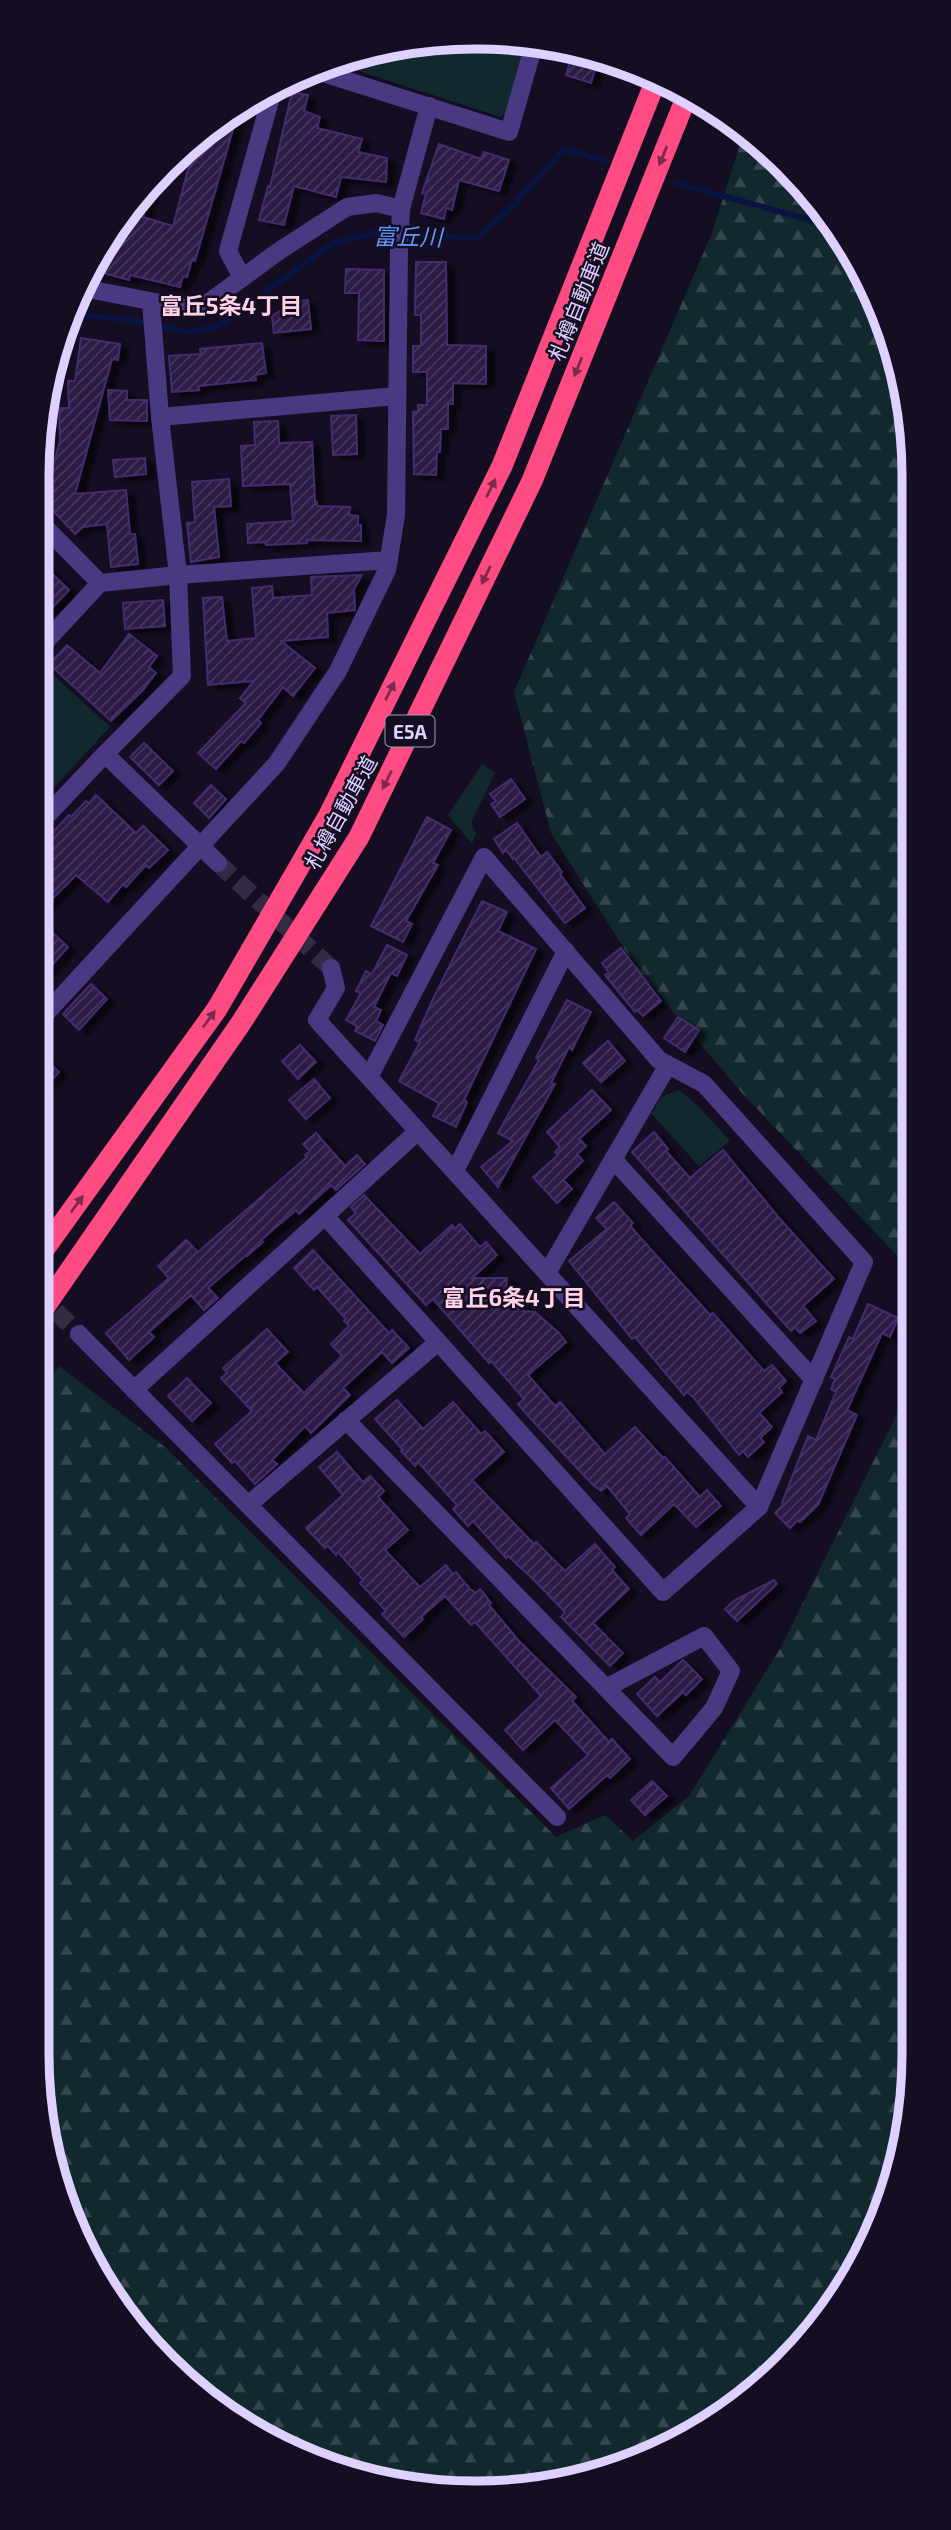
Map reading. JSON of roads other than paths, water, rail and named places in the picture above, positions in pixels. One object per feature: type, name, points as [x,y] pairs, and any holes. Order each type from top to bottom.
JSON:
[{"type":"highway","name":"札樽自動車道","points":[[49,1242],[216,1009],[329,815],[502,466],[653,88]]},
{"type":"highway","name":"札樽自動車道","points":[[49,1301],[241,1023],[359,837],[532,481],[684,103]]},
{"type":"street","points":[[329,75],[509,132],[532,53]]},
{"type":"street","points":[[242,278],[228,251],[271,101]]},
{"type":"street","points":[[49,1010],[276,763],[343,660],[387,570],[396,516],[398,248],[401,214],[429,106]]},
{"type":"street","points":[[91,290],[152,310],[186,309],[205,305],[279,251],[347,207],[376,203],[401,214]]},
{"type":"street","points":[[49,814],[182,676],[178,575],[160,417],[152,310]]},
{"type":"street","points":[[160,417],[397,396]]},
{"type":"street","points":[[49,531],[100,583]]},
{"type":"street","points":[[49,637],[100,583],[389,559]]},
{"type":"street","points":[[105,754],[218,863]]},
{"type":"street","points":[[325,1216],[663,1592],[759,1507],[864,1262],[704,1084],[659,1060],[484,857],[369,1077]]},
{"type":"street","points":[[455,1171],[566,951]]},
{"type":"street","points":[[331,968],[336,988],[317,1020],[759,1507]]},
{"type":"street","points":[[547,1273],[668,1065]]},
{"type":"street","points":[[134,1390],[418,1131]]},
{"type":"street","points":[[613,1159],[814,1380]]},
{"type":"street","points":[[79,1334],[557,1816]]},
{"type":"street","points":[[248,1505],[438,1342]]},
{"type":"street","points":[[346,1420],[606,1688],[673,1756],[714,1708],[731,1671],[704,1636],[606,1688]]},
{"type":"waterway","name":"富丘川","points":[[80,315],[129,320],[189,332],[217,327],[333,243],[374,233],[477,238],[509,210],[564,149],[606,161]]},
{"type":"waterway","name":"富丘川","points":[[676,183],[818,222]]},
{"type":"tunnel","points":[[218,863],[331,968]]},
{"type":"tunnel","points":[[49,1304],[79,1334]]},
{"type":"district","name":"富丘5条4丁目","points":[[231,305]]},
{"type":"district","name":"富丘6条4丁目","points":[[514,1297]]}]
